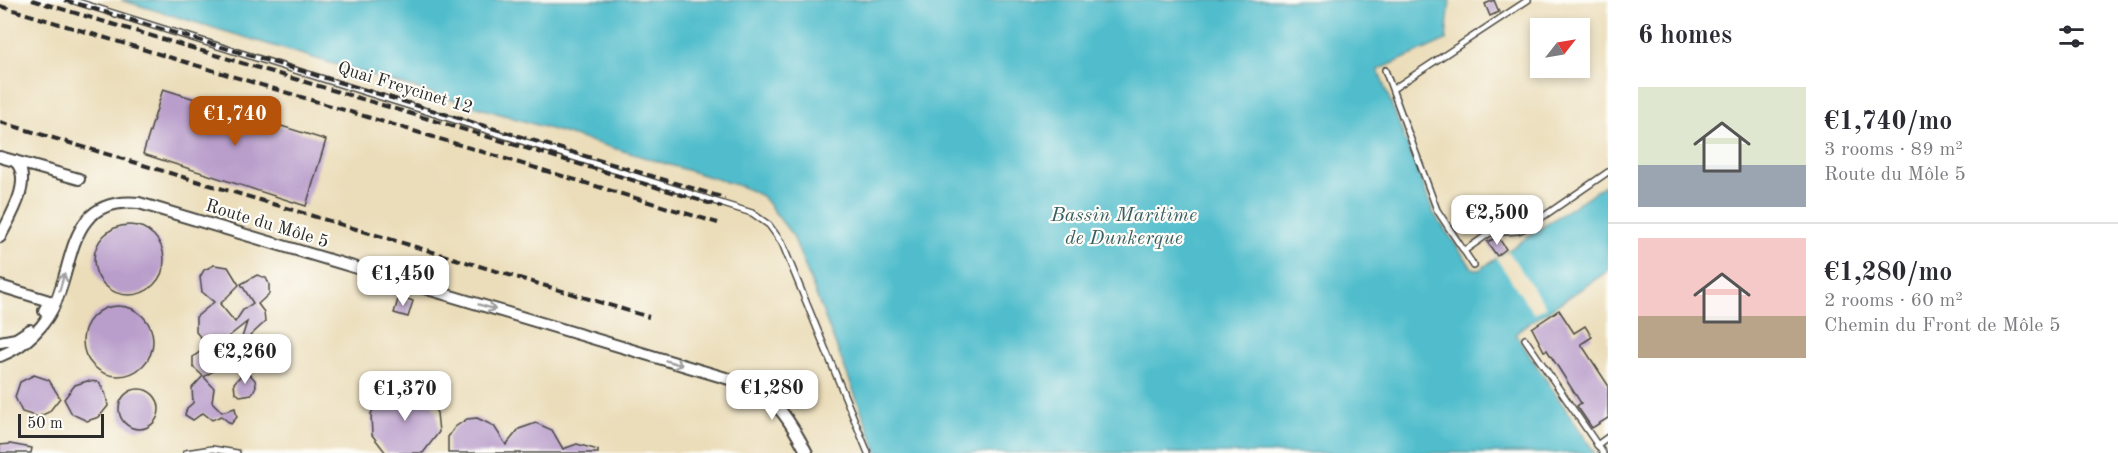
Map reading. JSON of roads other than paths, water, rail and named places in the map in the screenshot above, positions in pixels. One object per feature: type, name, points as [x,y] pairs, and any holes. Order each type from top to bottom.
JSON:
[{"type":"street","points":[[0,157],[79,179]]},
{"type":"street","points":[[0,237],[22,181],[21,169],[15,161]]},
{"type":"street","name":"Route du Môle 5","points":[[0,356],[26,341],[49,315],[59,294],[73,240],[83,223],[106,207],[132,202],[740,382],[757,390],[778,406],[791,423],[807,453]]},
{"type":"street","points":[[0,285],[49,301],[32,328],[16,339],[0,342]]},
{"type":"lane","name":"Quai Freycinet 12","points":[[71,0],[731,205],[762,220],[782,243],[868,453]]},
{"type":"lane","points":[[1393,89],[1528,0]]},
{"type":"lane","points":[[1385,70],[1437,210],[1474,266]]},
{"type":"lane","points":[[1464,251],[1490,233],[1523,230],[1608,172]]},
{"type":"lane","points":[[1526,339],[1603,453]]},
{"type":"lane","points":[[1597,445],[1608,437]]},
{"type":"lane","points":[[186,453],[212,449],[237,453]]},
{"type":"water","name":"Bassin Maritime de Dunkerque","points":[[121,0],[1450,0],[1446,40],[1378,70],[1434,214],[1472,268],[1479,270],[1608,183],[1608,271],[1519,330],[1516,335],[1595,453],[878,453],[793,236],[762,196],[743,187]]},
{"type":"railway","points":[[32,0],[722,207]]},
{"type":"railway","points":[[65,0],[725,198]]},
{"type":"railway","points":[[0,6],[718,223]]},
{"type":"railway","points":[[0,122],[649,317]]}]
